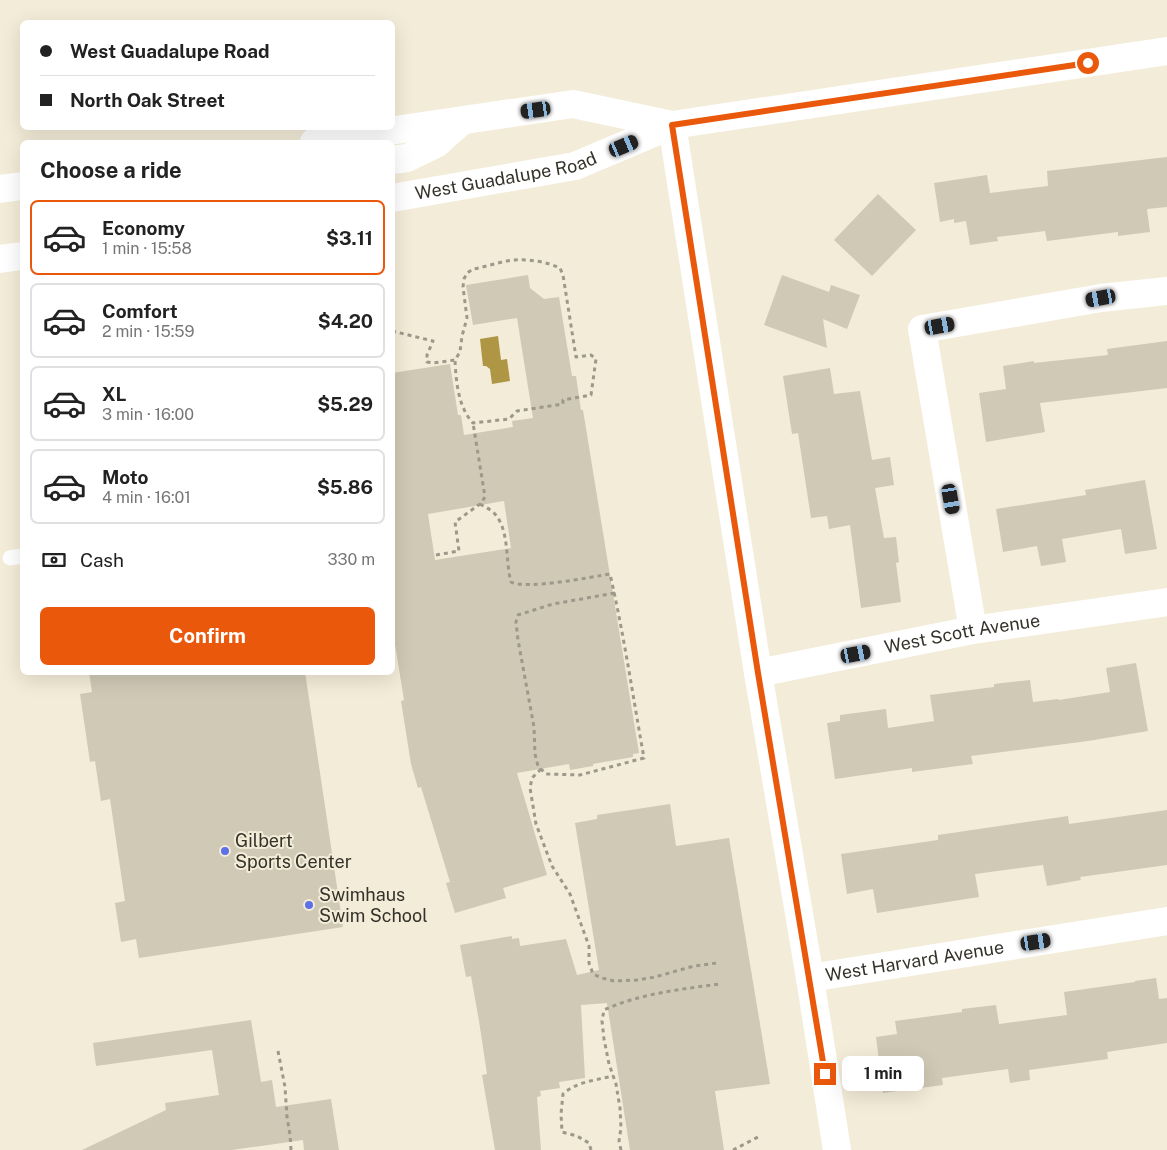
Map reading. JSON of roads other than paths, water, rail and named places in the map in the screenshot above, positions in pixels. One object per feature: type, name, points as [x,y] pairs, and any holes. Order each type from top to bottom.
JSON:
[{"type":"street","name":"West Guadalupe Road","points":[[395,197],[575,166],[672,125],[1167,51]]},
{"type":"street","name":"West Guadalupe Road","points":[[328,140],[573,104],[672,125]]},
{"type":"street","points":[[395,160],[407,158],[436,144],[463,120]]},
{"type":"street","points":[[672,125],[758,673],[837,1150]]},
{"type":"street","points":[[0,189],[20,186]]},
{"type":"street","points":[[0,259],[20,256]]},
{"type":"street","points":[[973,630],[922,329],[1101,298],[1167,291]]},
{"type":"street","name":"West Scott Avenue","points":[[758,673],[973,630],[1167,602]]},
{"type":"street","name":"West Harvard Avenue","points":[[810,978],[1167,921]]},
{"type":"place","name":"Gilbert Sports Center","points":[[225,851]]},
{"type":"place","name":"Swimhaus Swim School","points":[[309,905]]}]
